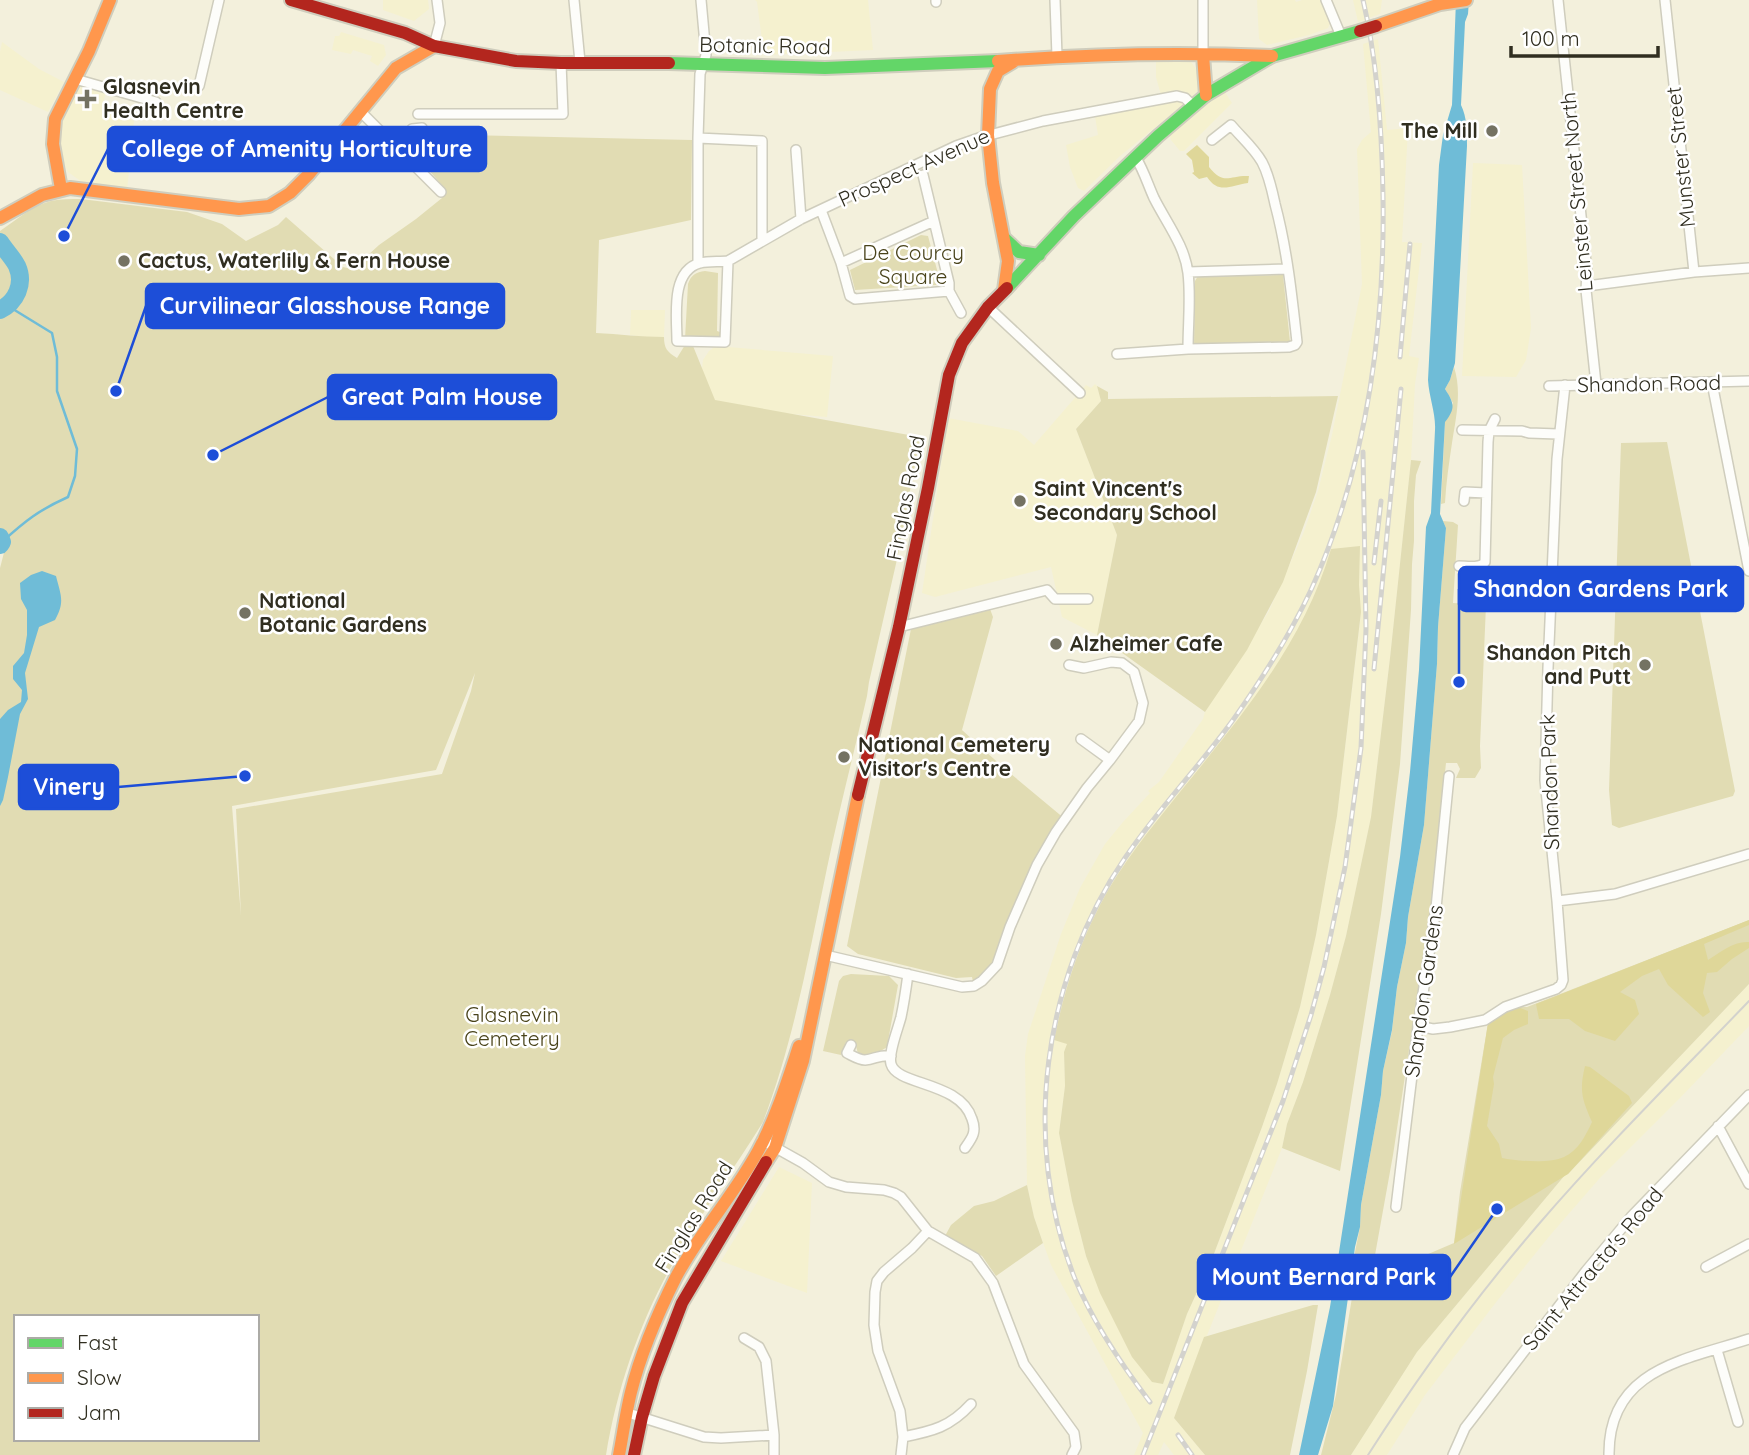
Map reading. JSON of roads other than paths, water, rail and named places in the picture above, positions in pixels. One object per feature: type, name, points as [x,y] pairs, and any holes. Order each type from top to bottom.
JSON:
[{"type":"main road","points":[[61,189],[53,144],[55,119],[89,51],[110,0]]},
{"type":"main road","name":"Botanic Road","points":[[291,0],[401,31],[434,46],[516,61],[825,68],[967,63],[1057,56],[1272,56]]},
{"type":"main road","points":[[1272,56],[1376,26],[1414,6],[1466,0]]},
{"type":"main road","points":[[4,216],[31,199],[51,191],[70,188],[239,209],[269,206],[290,193],[309,174],[396,68],[434,46]]},
{"type":"main road","points":[[1203,55],[1206,95]]},
{"type":"main road","name":"Finglas Road","points":[[634,1455],[642,1416],[660,1358],[682,1303],[775,1148],[791,1102],[803,1061],[852,819],[899,627],[949,375],[962,343],[988,307],[1074,216],[1192,105],[1272,56]]},
{"type":"main road","points":[[1004,290],[1007,261],[993,183],[988,135],[990,89],[998,71],[1020,59]]},
{"type":"main road","points":[[967,63],[981,72],[990,89]]},
{"type":"main road","points":[[1004,238],[1022,254],[1039,255]]},
{"type":"main road","name":"Finglas Road","points":[[619,1455],[631,1391],[644,1349],[677,1276],[758,1150],[777,1110],[815,1003]]},
{"type":"street","points":[[199,86],[219,0]]},
{"type":"street","points":[[434,46],[440,23],[437,0]]},
{"type":"street","points":[[574,0],[580,62]]},
{"type":"street","points":[[698,264],[700,74],[706,55],[701,0]]},
{"type":"street","points":[[1055,0],[1057,56]]},
{"type":"street","points":[[1203,0],[1203,55]]},
{"type":"street","points":[[1326,0],[1341,36]]},
{"type":"street","name":"Leinster Street North","points":[[1558,0],[1586,259],[1586,290],[1596,384]]},
{"type":"street","name":"Munster Street","points":[[1665,0],[1694,272]]},
{"type":"street","points":[[418,114],[563,114],[561,63]]},
{"type":"street","points":[[75,79],[156,102]]},
{"type":"street","name":"Prospect Avenue","points":[[728,261],[801,219],[956,146],[988,135],[1043,121],[1177,96],[1185,98],[1192,105]]},
{"type":"street","points":[[360,111],[441,192]]},
{"type":"street","points":[[1117,354],[1188,349],[1289,347],[1297,342],[1281,228],[1262,163],[1231,125],[1212,140]]},
{"type":"street","points":[[397,147],[412,129],[422,128]]},
{"type":"street","points":[[698,138],[762,141],[762,240]]},
{"type":"street","points":[[796,150],[801,219]]},
{"type":"street","points":[[1136,158],[1172,230],[1188,272],[1188,349]]},
{"type":"street","points":[[923,174],[949,283],[948,291],[961,313]]},
{"type":"street","points":[[821,210],[850,296],[855,299],[948,291]]},
{"type":"street","points":[[841,263],[934,221]]},
{"type":"street","points":[[728,261],[725,342],[677,341],[677,288],[691,267],[728,261]]},
{"type":"street","points":[[1587,286],[1749,268]]},
{"type":"street","points":[[1188,272],[1287,269]]},
{"type":"street","points":[[988,307],[1080,393]]},
{"type":"street","name":"Shandon Road","points":[[1549,386],[1749,382]]},
{"type":"street","points":[[1712,383],[1749,571]]},
{"type":"street","name":"Shandon Park","points":[[1418,1026],[1433,1029],[1485,1020],[1505,1007],[1556,989],[1563,980],[1545,780],[1558,434],[1565,385]]},
{"type":"street","points":[[1459,566],[1479,566],[1485,562],[1489,431],[1495,419]]},
{"type":"street","points":[[1462,430],[1558,434]]},
{"type":"street","points":[[1464,501],[1465,492],[1486,493]]},
{"type":"street","points":[[899,627],[1047,590],[1055,598],[1088,600]]},
{"type":"street","points":[[825,955],[962,987],[974,986],[990,974],[997,965],[1037,865],[1065,819],[1139,721],[1143,703],[1134,672],[1122,663],[1111,662],[1084,668],[1069,665]]},
{"type":"street","points":[[1082,739],[1110,760]]},
{"type":"street","name":"Shandon Gardens","points":[[1396,1206],[1418,1026],[1436,908],[1449,776]]},
{"type":"street","points":[[1557,901],[1615,894],[1749,855]]},
{"type":"street","points":[[908,974],[891,1064],[895,1072],[943,1090],[970,1110],[975,1126],[974,1136],[965,1148]]},
{"type":"street","points":[[851,1045],[847,1053],[858,1059],[891,1056]]},
{"type":"street","name":"Saint Attracta's Road","points":[[1453,1455],[1465,1428],[1631,1217],[1749,1095]]},
{"type":"street","points":[[1718,1126],[1749,1184]]},
{"type":"street","points":[[762,1140],[803,1163],[829,1182],[894,1193],[901,1197],[928,1231],[975,1258],[993,1283],[1024,1364],[1074,1433],[1076,1447],[1072,1455]]},
{"type":"street","points":[[901,1455],[903,1437],[900,1411],[878,1351],[874,1325],[875,1292],[877,1281],[884,1272],[928,1231]]},
{"type":"street","points":[[1706,1267],[1749,1244]]},
{"type":"street","points":[[744,1338],[759,1347],[766,1361],[774,1455]]},
{"type":"street","points":[[1609,1455],[1613,1423],[1623,1401],[1648,1376],[1662,1368],[1749,1339]]},
{"type":"street","points":[[1717,1350],[1738,1422]]},
{"type":"street","points":[[903,1437],[938,1429],[960,1416],[971,1404]]},
{"type":"street","points":[[628,1413],[704,1437],[774,1435]]},
{"type":"water","points":[[1456,0],[1469,0],[1465,22],[1461,105],[1466,120],[1467,146],[1455,363],[1445,389],[1452,405],[1451,413],[1445,422],[1440,514],[1446,528],[1424,825],[1361,1205],[1333,1406],[1318,1455],[1299,1455],[1339,1252],[1400,857],[1410,772],[1435,430],[1428,380],[1439,165],[1443,135],[1452,105]]},
{"type":"water","points":[[42,571],[56,576],[61,603],[55,620],[39,627],[25,673],[28,699],[20,714],[0,806],[0,719],[21,702],[22,690],[13,679],[13,666],[24,653],[27,635],[27,610],[21,599],[20,583]]},
{"type":"waterway","points":[[0,242],[17,266],[20,279],[15,297],[0,310]]},
{"type":"waterway","points":[[2,542],[33,516],[68,497],[75,476],[77,449],[57,391],[57,357],[52,333],[8,306]]},
{"type":"waterway","points":[[0,537],[0,545]]},
{"type":"tram line","points":[[1368,1455],[1407,1395],[1515,1252],[1589,1168],[1749,1001]]},
{"type":"railway","points":[[1150,1402],[1099,1328],[1075,1279],[1058,1226],[1048,1172],[1045,1117],[1049,1062],[1059,1008],[1075,955],[1097,905],[1125,858],[1233,720],[1275,656],[1311,590],[1346,495],[1369,397],[1376,347],[1383,246],[1380,122],[1372,48],[1363,0]]},
{"type":"railway","points":[[1400,357],[1410,244]]},
{"type":"railway","points":[[1374,669],[1401,389]]},
{"type":"railway","points":[[1143,1455],[1283,1101],[1324,967],[1345,867],[1361,748],[1366,629],[1363,452]]},
{"type":"railway","points":[[1374,563],[1381,501]]},
{"type":"railway","points":[[1178,1435],[1192,1455]]},
{"type":"place","name":"Glasnevin Health Centre","points":[[87,99]]},
{"type":"place","name":"The Mill","points":[[1492,131]]},
{"type":"place","name":"College of Amenity Horticulture","points":[[64,236]]},
{"type":"place","name":"Cactus, Waterlily & Fern House","points":[[124,261]]},
{"type":"place","name":"Curvilinear Glasshouse Range","points":[[116,391]]},
{"type":"place","name":"Great Palm House","points":[[213,455]]},
{"type":"place","name":"Saint Vincent's Secondary School","points":[[1020,501]]},
{"type":"place","name":"National Botanic Gardens","points":[[245,613]]},
{"type":"place","name":"Alzheimer Cafe","points":[[1056,644]]},
{"type":"place","name":"Shandon Pitch and Putt","points":[[1645,665]]},
{"type":"place","name":"Shandon Gardens Park","points":[[1459,682]]},
{"type":"place","name":"National Cemetery Visitor's Centre","points":[[844,757]]},
{"type":"place","name":"Vinery","points":[[245,776]]},
{"type":"place","name":"Mount Bernard Park","points":[[1497,1209]]},
{"type":"park label","name":"De Courcy Square","points":[[913,265]]},
{"type":"park label","name":"Glasnevin Cemetery","points":[[512,1027]]}]
